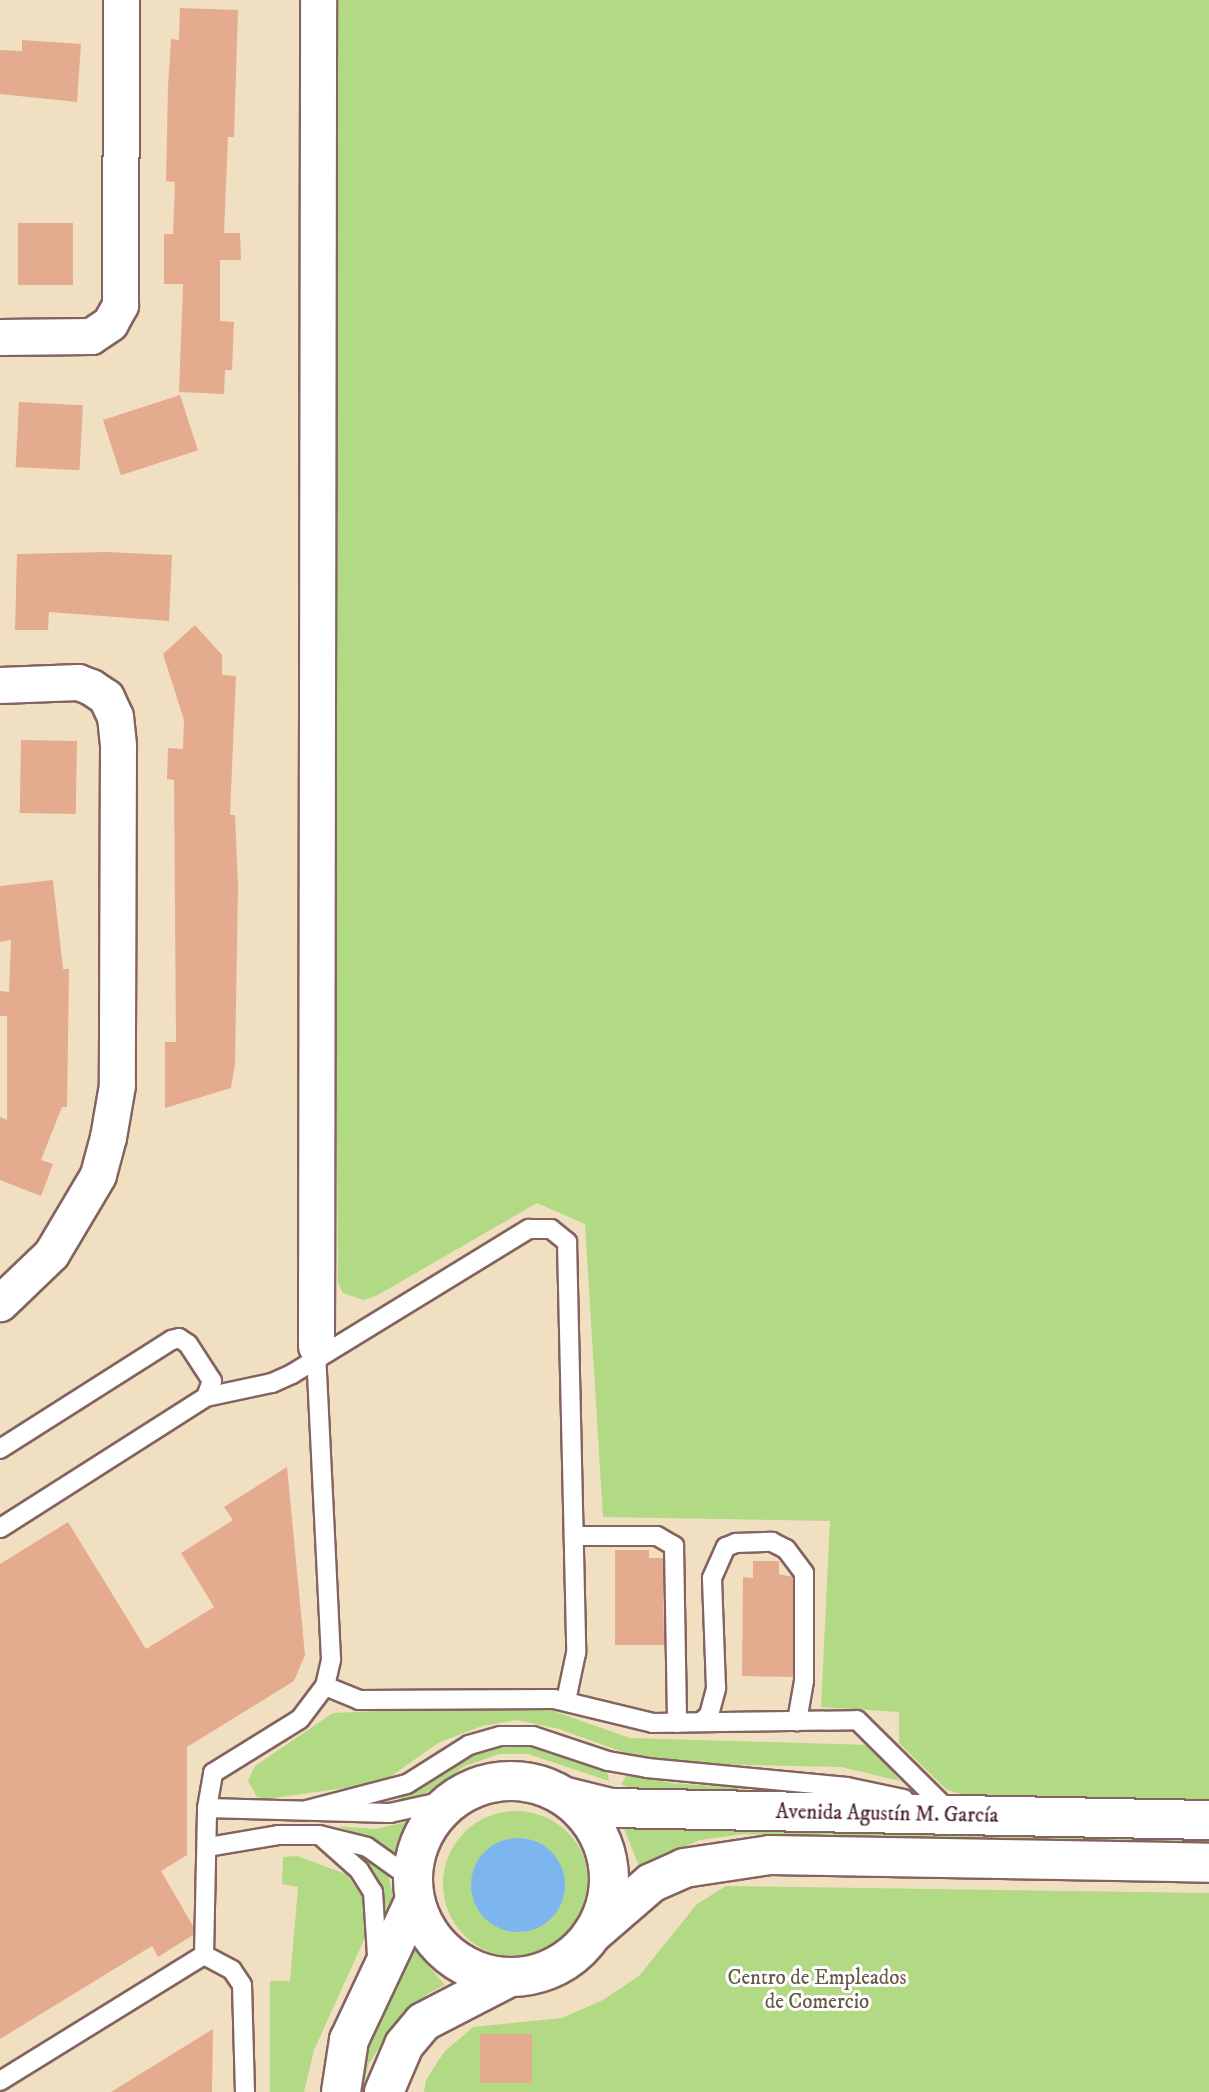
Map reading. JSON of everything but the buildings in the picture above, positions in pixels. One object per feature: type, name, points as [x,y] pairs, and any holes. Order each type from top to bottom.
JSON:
[{"type":"main road","points":[[341,2092],[349,2040],[413,1891],[418,1847],[432,1820],[453,1799],[480,1785],[510,1780],[539,1785],[566,1797],[588,1818],[604,1845],[609,1876],[605,1906],[592,1934],[570,1958],[541,1973],[508,1978],[484,1975],[443,1952],[428,1933],[413,1891]]},
{"type":"main road","name":"Avenida Agustín M. García","points":[[566,1797],[611,1808],[1209,1820]]},
{"type":"main road","name":"Avenida Agustín M. García","points":[[592,1934],[651,1883],[684,1868],[770,1854],[1209,1863]]},
{"type":"main road","points":[[384,2092],[404,2045],[423,2022],[508,1978]]},
{"type":"street","points":[[0,337],[91,336],[110,323],[120,305],[121,0]]},
{"type":"street","points":[[316,1353],[318,0]]},
{"type":"street","points":[[0,685],[78,682],[91,687],[106,697],[115,716],[118,746],[117,1085],[108,1137],[98,1175],[65,1233],[51,1254],[0,1303]]},
{"type":"lane","points":[[0,1528],[206,1397],[272,1383],[316,1353],[529,1228],[551,1229],[567,1242],[570,1254],[576,1653],[566,1701]]},
{"type":"lane","points":[[0,1449],[179,1338],[188,1344],[212,1381],[206,1397]]},
{"type":"lane","points":[[204,1955],[208,1847],[206,1808],[219,1766],[300,1719],[325,1686],[331,1660],[316,1353]]},
{"type":"lane","points":[[574,1536],[657,1536],[674,1546],[677,1723]]},
{"type":"lane","points":[[701,1722],[709,1715],[716,1688],[712,1578],[726,1547],[736,1543],[779,1546],[798,1559],[804,1573],[804,1681],[797,1721]]},
{"type":"lane","points":[[325,1686],[359,1700],[566,1701],[653,1724],[857,1720],[945,1807]]},
{"type":"lane","points":[[307,1810],[407,1784],[469,1745],[500,1736],[533,1736],[607,1761],[647,1768],[847,1787],[986,1816]]},
{"type":"lane","points":[[206,1808],[390,1813],[453,1799]]},
{"type":"lane","points":[[208,1847],[278,1835],[319,1835],[367,1847],[413,1891]]},
{"type":"lane","points":[[319,1835],[359,1870],[373,1892],[379,1937],[374,1983]]},
{"type":"lane","points":[[0,2081],[204,1955]]},
{"type":"lane","points":[[204,1955],[232,1970],[242,1985],[245,2092]]},
{"type":"green space","points":[[329,0],[1209,0],[1209,1809],[980,1799],[947,1790],[899,1743],[899,1712],[821,1707],[830,1521],[603,1517],[585,1224],[537,1203],[376,1296],[363,1300],[343,1293],[338,1283]]},
{"type":"green space","points":[[521,1704],[545,1708],[630,1738],[870,1745],[900,1781],[841,1767],[653,1763],[559,1729],[517,1720],[482,1726],[438,1743],[390,1777],[372,1784],[267,1799],[257,1797],[248,1781],[255,1766],[333,1713]]},
{"type":"green space","points":[[527,1746],[591,1763],[607,1771],[609,1781],[528,1754],[499,1754],[465,1766],[420,1797],[394,1807],[393,1803],[461,1759],[493,1748]]},
{"type":"green space","points":[[628,1773],[670,1783],[745,1788],[747,1793],[634,1790],[621,1784]]},
{"type":"green space","points":[[516,1811],[544,1816],[568,1832],[584,1856],[589,1884],[584,1912],[568,1936],[544,1952],[516,1957],[488,1952],[464,1936],[448,1912],[443,1884],[448,1856],[464,1832],[488,1816]]},
{"type":"green space","points":[[411,1821],[415,1824],[395,1858],[371,1839],[337,1826],[375,1829]]},
{"type":"green space","points":[[621,1821],[1209,1833],[1209,1845],[744,1834],[700,1840],[639,1866]]},
{"type":"green space","points":[[352,1850],[385,1865],[395,1901],[389,1922],[378,1880]]},
{"type":"green space","points":[[297,1856],[346,1874],[369,1906],[368,1931],[314,2050],[304,2092],[270,2092],[270,1981],[290,1981],[298,1887],[282,1884],[283,1857]]},
{"type":"green space","name":"Centro de Empleados de Comercio","points":[[726,1886],[1209,1893],[1209,2092],[424,2092],[426,2080],[444,2052],[473,2027],[562,2018],[603,2000],[639,1976],[697,1904]]},
{"type":"green space","points":[[413,1948],[445,1985],[427,1994],[392,2029],[369,2063],[362,2092],[352,2092],[359,2063]]},
{"type":"water","points":[[518,1838],[536,1841],[551,1852],[562,1867],[565,1885],[562,1903],[551,1918],[536,1929],[518,1932],[500,1929],[485,1918],[474,1903],[471,1885],[474,1867],[485,1852],[500,1841]]}]
